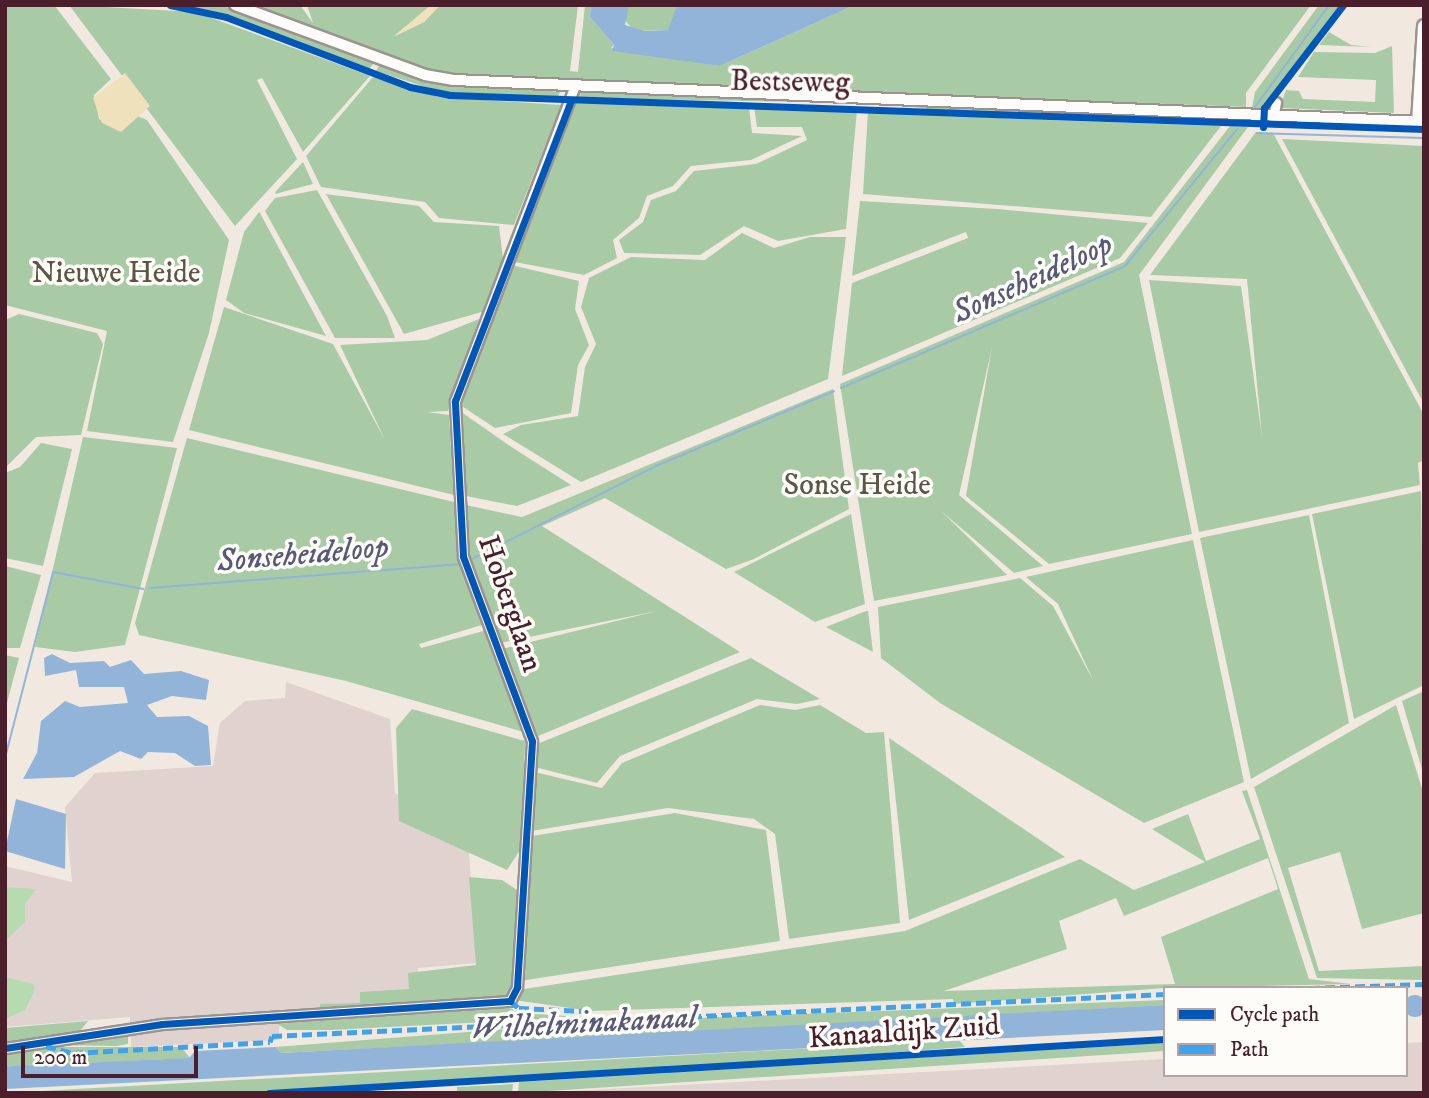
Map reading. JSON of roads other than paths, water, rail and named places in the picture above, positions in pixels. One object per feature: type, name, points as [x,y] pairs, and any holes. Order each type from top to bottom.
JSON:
[{"type":"highway","points":[[1421,119],[1424,26]]},
{"type":"main road","name":"Bestseweg","points":[[236,5],[425,75],[575,85],[1211,111],[1274,110],[1421,119]]},
{"type":"main road","name":"Bestseweg","points":[[1274,110],[1421,119]]},
{"type":"street","name":"Hoberglaan","points":[[5,1048],[162,1024],[510,1001],[517,987],[532,741],[463,556],[455,401],[575,85]]},
{"type":"water","points":[[591,5],[629,5],[625,25],[644,31],[668,30],[677,5],[855,5],[720,66],[612,51],[614,45],[590,17]]},
{"type":"water","points":[[52,654],[70,663],[104,661],[110,667],[131,660],[144,674],[181,671],[209,680],[206,700],[172,696],[147,705],[157,717],[189,716],[208,726],[211,765],[195,766],[175,753],[148,752],[141,759],[120,751],[74,777],[23,779],[37,753],[41,721],[65,701],[80,707],[128,703],[124,687],[79,687],[76,670],[45,676],[44,658]]},
{"type":"water","points":[[16,799],[66,814],[65,869],[5,851]]},
{"type":"water","points":[[1419,996],[1425,1002],[1423,1014],[1415,1017],[1408,1014],[1408,998]]},
{"type":"water","points":[[1163,1005],[1163,1030],[5,1089],[5,1067],[189,1058],[195,1051],[275,1047],[281,1053]]},
{"type":"waterway","name":"Sonseheideloop","points":[[1255,107],[1329,5]]},
{"type":"waterway","name":"Sonseheideloop","points":[[841,388],[1125,266],[1237,129]]},
{"type":"waterway","points":[[1257,133],[1424,138]]},
{"type":"waterway","name":"Sonseheideloop","points":[[470,560],[656,466],[834,391]]},
{"type":"waterway","name":"Sonseheideloop","points":[[150,588],[459,564]]},
{"type":"waterway","name":"Sonseheideloop","points":[[5,758],[53,572],[143,589]]},
{"type":"park label","name":"Nieuwe Heide","points":[[116,274]]},
{"type":"park label","name":"Sonse Heide","points":[[857,486]]},
{"type":"water label","name":"Wilhelminakanaal","points":[[584,1024]]}]
